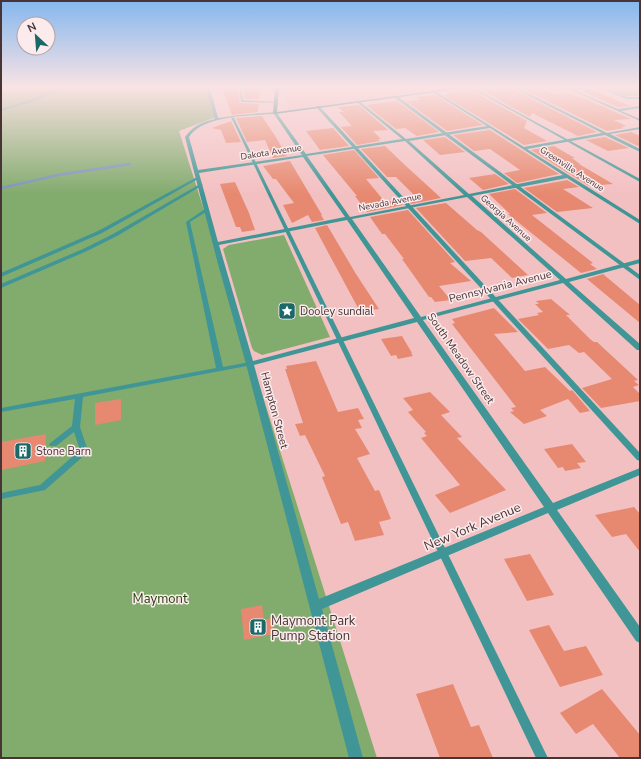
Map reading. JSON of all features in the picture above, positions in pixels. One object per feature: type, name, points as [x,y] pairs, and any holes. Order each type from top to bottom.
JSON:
[{"type":"street","name":"Hampton Street","points":[[203,123],[189,132],[187,138],[250,364],[356,758]]},
{"type":"street","name":"South Meadow Street","points":[[282,123],[640,637]]},
{"type":"street","name":"Georgia Avenue","points":[[385,123],[640,348]]},
{"type":"street","name":"Greenville Avenue","points":[[485,123],[640,222]]},
{"type":"street","points":[[585,123],[640,151]]},
{"type":"street","name":"Dakota Avenue","points":[[196,172],[491,127]]},
{"type":"street","points":[[524,148],[640,128]]},
{"type":"street","name":"Nevada Avenue","points":[[216,244],[568,176]]},
{"type":"street","name":"Pennsylvania Avenue","points":[[250,364],[418,318],[640,261]]},
{"type":"street","name":"New York Avenue","points":[[315,606],[640,471]]},
{"type":"lane","points":[[235,123],[542,758]]},
{"type":"lane","points":[[333,123],[640,458]]},
{"type":"lane","points":[[432,123],[640,278]]},
{"type":"lane","points":[[535,123],[640,181]]},
{"type":"lane","points":[[1,275],[100,232],[198,178]]},
{"type":"lane","points":[[1,286],[85,250],[115,235],[146,219],[184,193],[201,185]]},
{"type":"lane","points":[[207,210],[188,222],[220,370]]},
{"type":"lane","points":[[1,410],[250,364]]},
{"type":"lane","points":[[1,496],[42,488],[84,451],[76,427],[79,396]]},
{"type":"lane","points":[[53,444],[76,427]]},
{"type":"green space","name":"Maymont","points":[[1,123],[199,123],[179,131],[377,758],[1,758]]},
{"type":"green space","points":[[284,235],[330,337],[262,355],[254,351],[252,348],[223,249],[229,245]]},
{"type":"building","points":[[224,123],[232,123],[241,142],[226,143],[221,130],[212,128]]},
{"type":"building","points":[[238,123],[267,123],[287,156],[273,158],[265,140],[247,142]]},
{"type":"building","points":[[350,123],[380,123],[388,130],[373,131],[381,139],[378,139],[380,141],[357,145],[341,127],[352,126]]},
{"type":"building","points":[[389,123],[427,123],[439,132],[417,136],[405,128],[396,129]]},
{"type":"building","points":[[437,123],[480,123],[483,125],[447,131]]},
{"type":"building","points":[[489,123],[526,123],[524,128],[547,141],[524,145]]},
{"type":"building","points":[[553,123],[580,123],[597,132],[578,136]]},
{"type":"building","points":[[592,123],[621,123],[626,126],[621,127],[624,128],[607,131]]},
{"type":"building","points":[[333,128],[349,146],[320,150],[306,131]]},
{"type":"building","points":[[490,130],[559,174],[517,183],[504,173],[520,170],[490,149],[474,151],[453,135]]},
{"type":"building","points":[[631,132],[640,136],[640,147],[615,135]]},
{"type":"building","points":[[445,137],[465,152],[440,155],[423,140]]},
{"type":"building","points":[[605,137],[629,148],[608,151],[586,140]]},
{"type":"building","points":[[385,146],[441,198],[411,204],[406,198],[416,197],[396,177],[387,177],[361,149]]},
{"type":"building","points":[[554,146],[575,158],[572,158],[579,164],[613,184],[589,186],[531,150]]},
{"type":"building","points":[[354,150],[379,178],[366,179],[385,202],[398,200],[403,205],[367,212],[355,196],[357,196],[323,155]]},
{"type":"building","points":[[290,161],[324,220],[312,222],[308,215],[292,223],[283,205],[294,203],[276,179],[273,179],[263,166]]},
{"type":"building","points":[[495,174],[509,184],[483,190],[469,178]]},
{"type":"building","points":[[567,180],[579,187],[563,189],[593,208],[557,212],[524,188]]},
{"type":"building","points":[[235,182],[255,230],[242,232],[240,227],[236,227],[220,184]]},
{"type":"building","points":[[515,189],[547,213],[532,215],[593,263],[590,264],[597,269],[581,273],[508,214],[510,214],[489,194]]},
{"type":"building","points":[[446,203],[481,232],[528,275],[512,278],[491,258],[465,261],[416,208]]},
{"type":"building","points":[[408,210],[455,262],[450,263],[471,281],[439,286],[451,300],[435,302],[431,297],[429,297],[402,259],[404,259],[385,234],[382,234],[370,217]]},
{"type":"building","points":[[327,225],[379,309],[361,311],[358,308],[315,228]]},
{"type":"building","points":[[603,274],[640,305],[640,323],[587,279]]},
{"type":"building","points":[[551,299],[570,315],[566,315],[590,339],[597,342],[638,380],[634,381],[639,385],[633,387],[640,394],[640,401],[601,408],[582,388],[612,379],[584,352],[579,353],[569,345],[548,349],[518,319],[539,315],[537,313],[543,312],[535,304],[539,304],[536,301]]},
{"type":"building","points":[[494,308],[518,332],[494,334],[525,371],[545,367],[570,391],[572,390],[590,411],[580,413],[568,399],[540,410],[547,416],[524,424],[510,412],[514,411],[511,408],[516,407],[452,324],[455,323],[452,319]]},
{"type":"building","points":[[402,336],[413,356],[398,359],[396,355],[391,356],[381,339]]},
{"type":"building","points":[[316,361],[338,412],[358,408],[364,419],[358,420],[362,428],[355,429],[370,454],[357,458],[375,491],[379,490],[391,519],[379,522],[384,535],[355,541],[348,522],[341,524],[322,477],[325,476],[305,435],[300,436],[295,424],[303,423],[285,369],[287,369],[286,366]]},
{"type":"building","points":[[430,392],[450,412],[441,415],[462,437],[457,438],[506,490],[450,513],[435,495],[460,485],[421,438],[427,436],[424,433],[426,432],[408,412],[413,410],[403,398]]},
{"type":"building","points":[[121,399],[121,420],[95,425],[95,403]]},
{"type":"building","name":"Stone Barn","points":[[46,434],[45,461],[1,470],[1,442]]},
{"type":"building","points":[[572,444],[586,462],[577,463],[581,468],[565,471],[563,467],[558,468],[544,449]]},
{"type":"building","points":[[634,507],[640,514],[640,552],[626,534],[612,537],[595,515]]},
{"type":"building","points":[[530,554],[554,595],[527,601],[504,559]]},
{"type":"building","name":"Maymont Park Pump Station","points":[[262,605],[264,620],[271,618],[274,634],[244,640],[241,609]]},
{"type":"building","points":[[549,625],[564,651],[586,646],[603,675],[560,687],[529,630]]},
{"type":"building","points":[[453,684],[471,727],[479,725],[493,758],[440,758],[416,694]]},
{"type":"building","points":[[602,689],[640,735],[640,758],[620,758],[593,724],[576,734],[560,713]]},
{"type":"waterway","points":[[1,188],[58,175],[130,164]]},
{"type":"place","name":"Dooley sundial","points":[[287,311]]},
{"type":"place","name":"Stone Barn","points":[[23,451]]},
{"type":"place","name":"Maymont Park Pump Station","points":[[258,627]]}]
